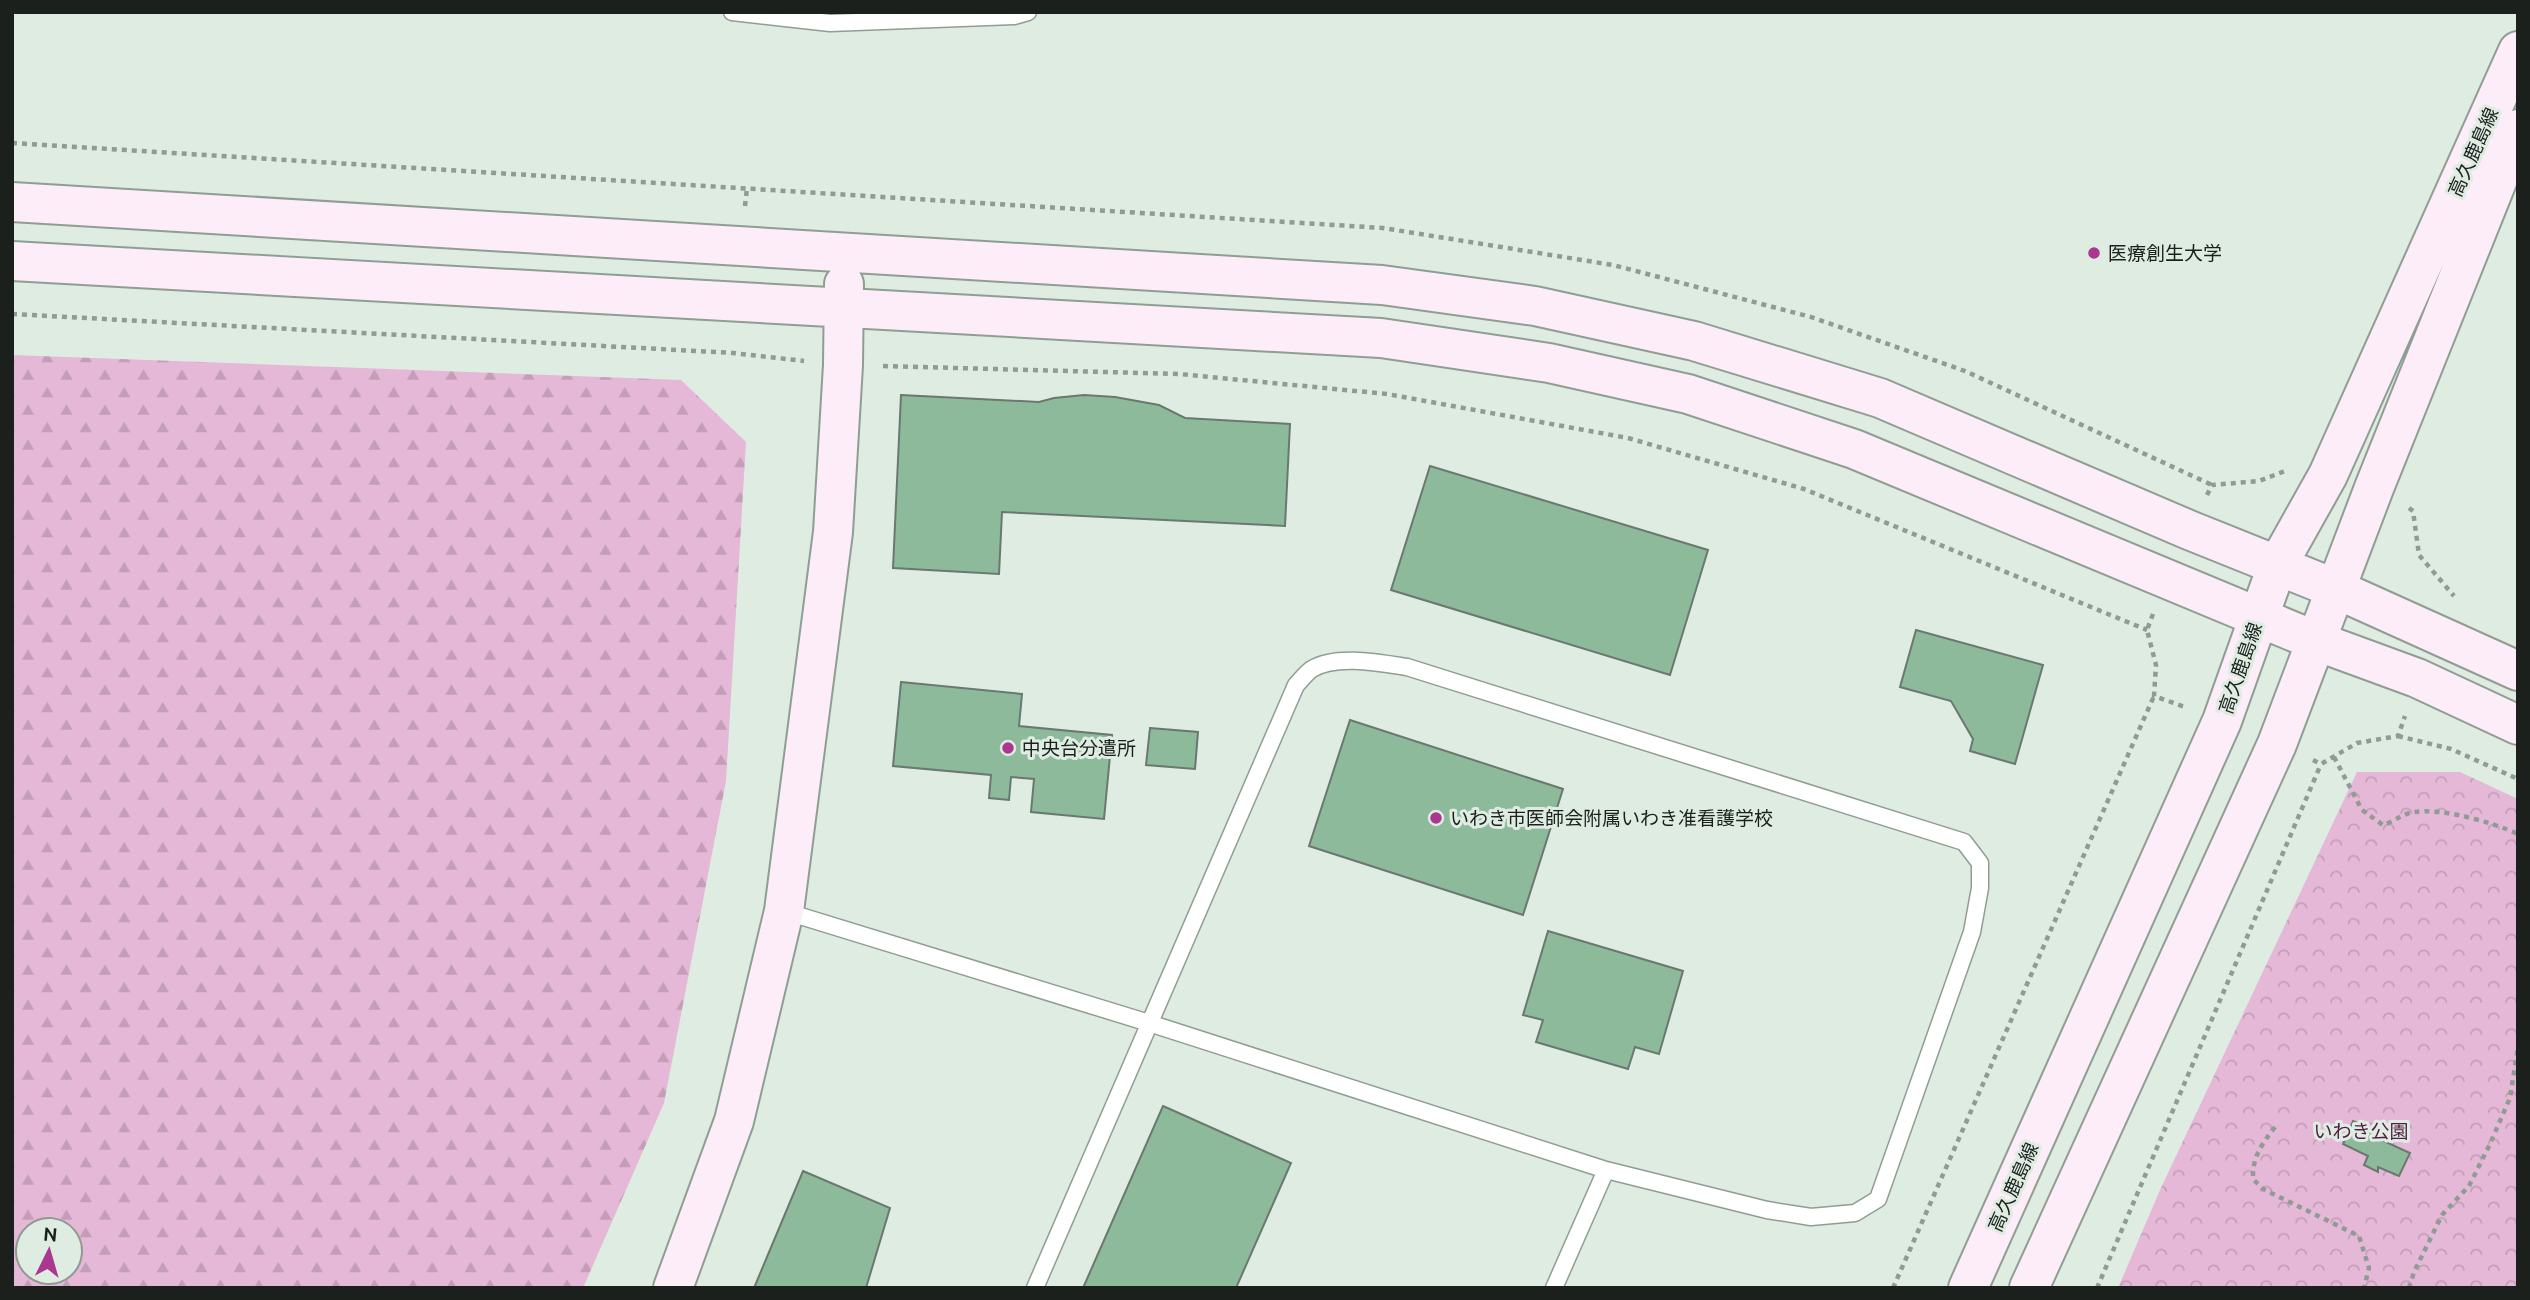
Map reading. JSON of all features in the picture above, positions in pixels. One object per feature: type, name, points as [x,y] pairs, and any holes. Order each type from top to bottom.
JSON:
[{"type":"street","name":"高久鹿島線","points":[[1968,1288],[2222,721],[2277,566],[2328,475],[2518,51]]},
{"type":"street","name":"高久鹿島線","points":[[2029,1288],[2277,744],[2518,129]]},
{"type":"street","points":[[12,202],[1382,285],[1535,306],[1694,341],[1880,398],[2336,589],[2518,671]]},
{"type":"street","points":[[673,1288],[734,1121],[784,911],[833,532],[843,365],[846,253]]},
{"type":"street","points":[[12,261],[1381,338],[1549,363],[1688,394],[1854,449],[2316,641],[2417,678],[2518,726]]},
{"type":"lane","points":[[733,12],[830,23],[1014,16],[1028,12]]},
{"type":"lane","points":[[784,911],[1149,1023],[1606,1170],[1767,1210],[1811,1217],[1855,1213],[1878,1199],[1972,932],[1980,888],[1980,863],[1964,842],[1407,667],[1370,662],[1340,662],[1314,668],[1296,685],[1149,1023],[1035,1288]]},
{"type":"lane","points":[[1554,1288],[1606,1170]]},
{"type":"path","points":[[12,313],[733,353],[843,365],[1207,377],[1387,394],[1628,438],[1804,489],[2147,630]]},
{"type":"path","points":[[1893,1288],[2154,696]]},
{"type":"path","points":[[2398,736],[2451,749],[2518,779]]},
{"type":"path","points":[[2334,757],[2361,810],[2384,825],[2411,812],[2426,811],[2488,821],[2518,834]]},
{"type":"path","points":[[2097,1288],[2321,764]]},
{"type":"path","points":[[2410,1288],[2414,1272],[2442,1215],[2469,1186],[2490,1144],[2510,1098],[2518,1047]]},
{"type":"path","points":[[2275,1127],[2260,1146],[2253,1168],[2253,1179],[2263,1189],[2359,1237],[2369,1268],[2364,1288]]},
{"type":"green space","points":[[12,355],[681,380],[746,442],[726,781],[664,1103],[583,1288],[12,1288]]},
{"type":"green space","name":"いわき公園","points":[[2357,772],[2460,772],[2518,799],[2518,1288],[2118,1288],[2160,1190]]},
{"type":"building","points":[[901,395],[1039,402],[1084,395],[1115,397],[1159,405],[1185,418],[1290,424],[1285,526],[1002,512],[999,574],[893,568]]},
{"type":"building","points":[[1430,466],[1708,550],[1670,675],[1391,590]]},
{"type":"building","points":[[1916,630],[2043,665],[2015,764],[1970,751],[1973,739],[1951,701],[1900,687]]},
{"type":"building","points":[[901,682],[1022,694],[1019,726],[1112,735],[1104,819],[1031,812],[1034,779],[1011,777],[1009,800],[989,798],[991,775],[893,766]]},
{"type":"building","name":"いわき市医師会附属いわき准看護学校","points":[[1350,720],[1563,789],[1523,915],[1309,846]]},
{"type":"building","points":[[1150,728],[1198,732],[1195,769],[1146,765]]},
{"type":"building","points":[[1548,931],[1683,971],[1659,1054],[1635,1047],[1628,1069],[1536,1042],[1543,1020],[1523,1015]]},
{"type":"building","points":[[1163,1106],[1291,1163],[1236,1288],[1083,1288]]},
{"type":"building","points":[[2353,1121],[2379,1133],[2377,1138],[2410,1153],[2399,1176],[2378,1167],[2378,1172],[2364,1165],[2368,1156],[2343,1144]]},
{"type":"building","points":[[803,1171],[890,1208],[866,1288],[754,1288]]},
{"type":"place","name":"医療創生大学","points":[[2094,253]]},
{"type":"place","name":"中央台分遣所","points":[[1008,748]]},
{"type":"place","name":"いわき市医師会附属いわき准看護学校","points":[[1436,818]]}]
